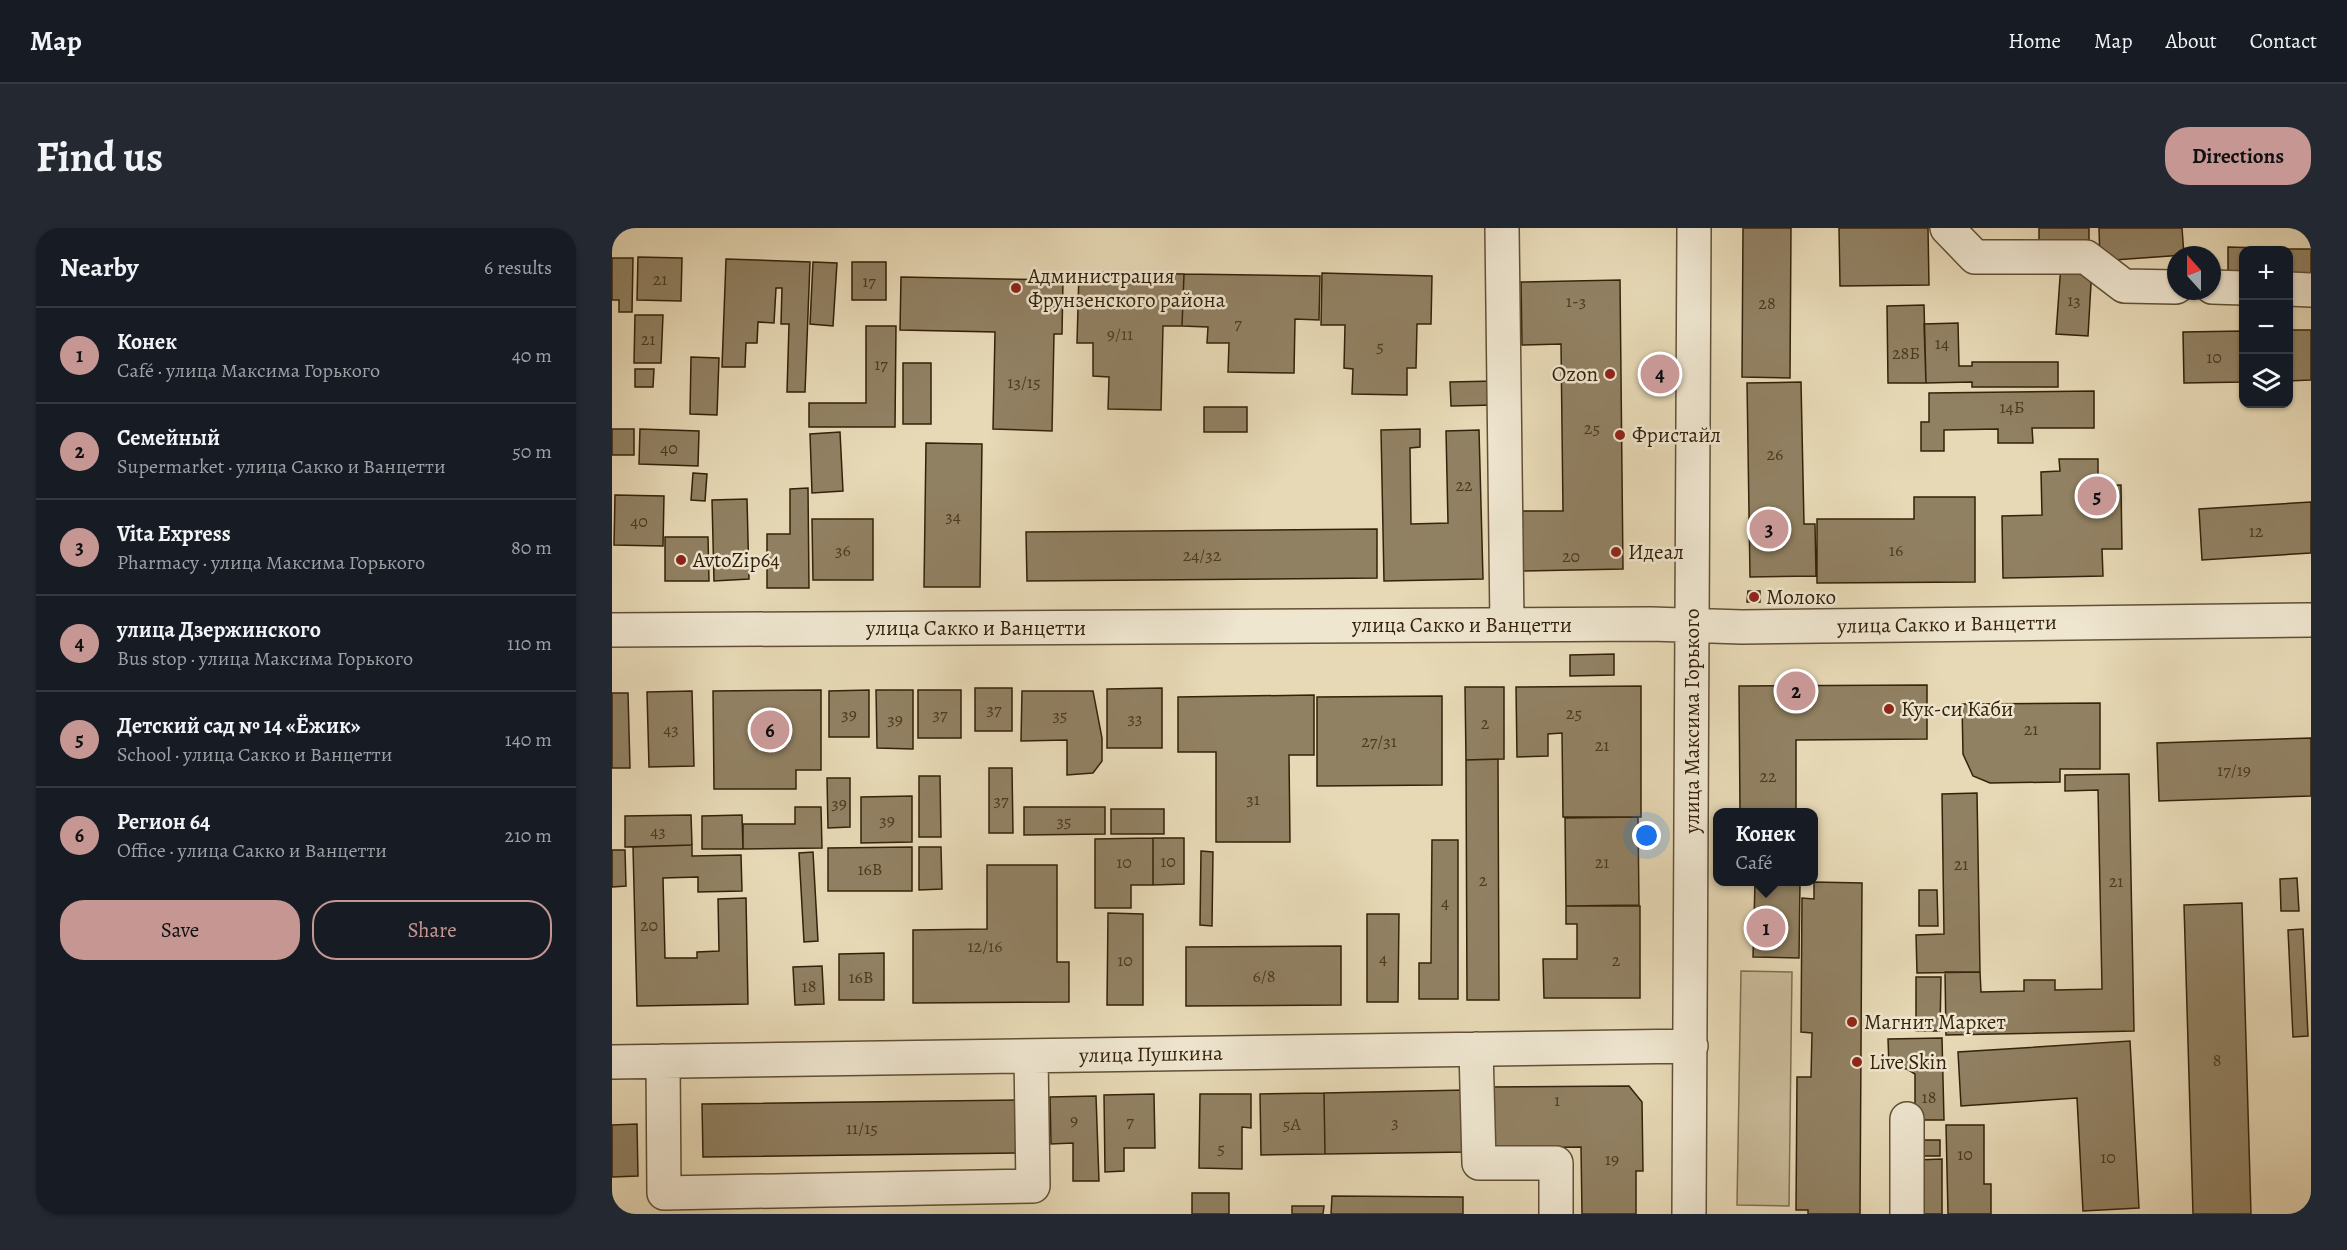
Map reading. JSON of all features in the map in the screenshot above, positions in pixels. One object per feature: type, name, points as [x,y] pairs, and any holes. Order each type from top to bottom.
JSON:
[{"type":"street","points":[[1502,228],[1507,625]]},
{"type":"street","name":"улица Максима Горького","points":[[1689,1214],[1694,228]]},
{"type":"street","points":[[1947,228],[1975,257],[2086,257],[2124,286],[2167,287]]},
{"type":"street","points":[[2221,287],[2239,288]]},
{"type":"street","points":[[2293,289],[2311,290]]},
{"type":"street","name":"улица Сакко и Ванцетти","points":[[612,630],[1507,625],[1742,627],[2311,620]]},
{"type":"street","name":"улица Пушкина","points":[[612,1062],[1691,1046]]},
{"type":"street","points":[[1476,1049],[1479,1163],[1556,1163],[1556,1214]]},
{"type":"street","points":[[663,1061],[664,1193],[676,1193],[1033,1186],[1031,1056]]},
{"type":"street","points":[[1907,1119],[1907,1214]]},
{"type":"shaded area","points":[[1741,971],[1792,972],[1789,1206],[1737,1205]]},
{"type":"building","points":[[1743,228],[1791,228],[1790,378],[1742,377]]},
{"type":"building","points":[[1839,228],[1928,228],[1929,285],[1840,286]]},
{"type":"building","points":[[2039,228],[2089,228],[2089,242],[2039,244]]},
{"type":"building","points":[[2099,228],[2182,228],[2183,246],[2167,246],[2167,256],[2100,261]]},
{"type":"building","points":[[2228,247],[2239,247],[2239,273],[2228,273]]},
{"type":"building","points":[[2293,249],[2311,249],[2311,275],[2293,275]]},
{"type":"building","points":[[638,257],[682,258],[681,301],[637,300]]},
{"type":"building","points":[[612,258],[633,258],[632,312],[619,312],[619,300],[612,300]]},
{"type":"building","points":[[726,259],[810,262],[805,392],[787,392],[789,324],[781,324],[782,288],[776,288],[774,323],[758,322],[757,343],[746,343],[745,367],[722,367]]},
{"type":"building","points":[[813,262],[837,263],[833,326],[810,324]]},
{"type":"building","points":[[852,262],[886,262],[886,300],[852,300]]},
{"type":"building","points":[[2061,264],[2092,266],[2088,336],[2056,334]]},
{"type":"building","points":[[1079,272],[1184,274],[1182,326],[1163,326],[1161,410],[1108,409],[1109,377],[1093,376],[1093,343],[1077,343]]},
{"type":"building","points":[[1322,273],[1432,276],[1431,324],[1417,324],[1416,368],[1407,368],[1407,395],[1352,394],[1353,369],[1344,368],[1345,325],[1321,325]]},
{"type":"building","points":[[1184,274],[1320,276],[1319,320],[1295,319],[1294,373],[1228,372],[1229,343],[1207,343],[1208,327],[1182,326]]},
{"type":"building","points":[[901,277],[1063,280],[1062,334],[1054,334],[1052,431],[993,429],[995,332],[900,330]]},
{"type":"building","points":[[1620,280],[1623,569],[1519,571],[1519,511],[1563,511],[1561,344],[1522,345],[1521,282]]},
{"type":"building","points":[[1924,305],[1926,383],[1888,383],[1887,306]]},
{"type":"building","points":[[635,315],[663,315],[661,363],[634,363]]},
{"type":"building","points":[[1958,323],[1959,366],[1972,366],[1972,362],[2058,362],[2058,387],[1972,387],[1972,382],[1926,383],[1924,324]]},
{"type":"building","points":[[866,326],[896,326],[895,427],[809,427],[809,403],[866,403]]},
{"type":"building","points":[[2293,330],[2311,330],[2311,380],[2293,381]]},
{"type":"building","points":[[2239,331],[2239,382],[2184,383],[2183,332]]},
{"type":"building","points":[[691,357],[719,358],[717,415],[690,414]]},
{"type":"building","points":[[903,363],[931,363],[931,424],[903,424]]},
{"type":"building","points":[[635,369],[654,369],[653,387],[635,387]]},
{"type":"building","points":[[1495,381],[1495,405],[1451,406],[1450,382]]},
{"type":"building","points":[[1801,382],[1804,524],[1815,524],[1816,576],[1750,577],[1747,383]]},
{"type":"building","points":[[2094,391],[2094,428],[2032,428],[2033,443],[1998,443],[1998,429],[1944,430],[1944,451],[1921,451],[1921,422],[1929,422],[1929,393]]},
{"type":"building","points":[[1204,407],[1247,407],[1247,432],[1204,432]]},
{"type":"building","points":[[612,429],[634,429],[634,455],[612,455]]},
{"type":"building","points":[[640,429],[699,431],[698,466],[639,464]]},
{"type":"building","points":[[1420,429],[1420,447],[1410,448],[1411,524],[1448,523],[1446,431],[1479,430],[1483,579],[1384,581],[1381,430]]},
{"type":"building","points":[[840,432],[843,491],[812,493],[810,434]]},
{"type":"building","points":[[926,443],[982,444],[980,587],[924,587]]},
{"type":"building","points":[[2059,459],[2098,459],[2098,486],[2121,485],[2122,549],[2102,549],[2103,576],[2003,578],[2002,516],[2042,515],[2041,472],[2060,471]]},
{"type":"building","points":[[693,473],[707,474],[705,501],[691,500]]},
{"type":"building","points":[[808,488],[809,588],[767,588],[767,534],[790,534],[790,489]]},
{"type":"building","points":[[615,495],[664,496],[663,546],[614,545]]},
{"type":"building","points":[[1914,497],[1975,497],[1975,582],[1817,583],[1817,519],[1914,519]]},
{"type":"building","points":[[747,499],[749,579],[714,581],[712,500]]},
{"type":"building","points":[[2311,502],[2311,553],[2202,560],[2199,509]]},
{"type":"building","points":[[812,519],[873,519],[873,580],[813,580]]},
{"type":"building","points":[[1377,529],[1377,578],[1027,581],[1026,532]]},
{"type":"building","points":[[665,537],[708,537],[709,581],[665,581]]},
{"type":"building","name":"Молоко","points":[[1748,591],[1760,591],[1760,602],[1747,602]]},
{"type":"building","points":[[1614,654],[1614,675],[1570,676],[1570,655]]},
{"type":"building","points":[[1927,685],[1927,739],[1796,740],[1796,808],[1740,808],[1739,686]]},
{"type":"building","points":[[1641,686],[1641,817],[1563,817],[1562,733],[1548,734],[1548,756],[1517,757],[1516,687]]},
{"type":"building","points":[[1465,687],[1504,687],[1504,759],[1466,760]]},
{"type":"building","points":[[975,688],[1012,688],[1012,731],[975,731]]},
{"type":"building","points":[[1162,688],[1162,748],[1107,748],[1107,689]]},
{"type":"building","points":[[821,690],[821,770],[796,770],[796,789],[714,789],[713,691]]},
{"type":"building","points":[[869,690],[869,737],[829,737],[829,691]]},
{"type":"building","points":[[876,690],[913,690],[913,749],[877,748]]},
{"type":"building","points":[[918,690],[961,690],[961,738],[918,738]]},
{"type":"building","points":[[692,691],[694,766],[649,767],[647,692]]},
{"type":"building","points":[[1022,691],[1093,691],[1102,738],[1102,761],[1093,773],[1067,775],[1067,740],[1021,741]]},
{"type":"building","points":[[612,693],[628,693],[630,768],[612,768]]},
{"type":"building","points":[[1314,695],[1314,755],[1289,755],[1290,842],[1216,842],[1216,752],[1178,752],[1178,697]]},
{"type":"building","points":[[1442,696],[1442,785],[1317,786],[1317,697]]},
{"type":"building","points":[[2100,703],[2100,769],[2060,769],[2060,782],[1990,783],[1973,776],[1963,754],[1962,704]]},
{"type":"building","points":[[2311,738],[2311,796],[2159,801],[2157,743]]},
{"type":"building","points":[[1498,759],[1499,1000],[1467,1000],[1466,760]]},
{"type":"building","points":[[989,768],[1012,768],[1013,833],[989,833]]},
{"type":"building","points":[[2129,774],[2134,1031],[1946,1035],[1945,972],[1980,972],[1981,992],[2024,991],[2024,980],[2055,980],[2055,990],[2102,989],[2098,790],[2065,791],[2065,775]]},
{"type":"building","points":[[919,776],[940,776],[941,837],[919,837]]},
{"type":"building","points":[[827,778],[850,778],[850,827],[828,828]]},
{"type":"building","points":[[1977,793],[1980,972],[1917,973],[1916,935],[1944,934],[1942,794]]},
{"type":"building","points":[[912,796],[912,842],[861,843],[861,797]]},
{"type":"building","points":[[795,807],[821,807],[822,848],[743,849],[743,824],[795,824]]},
{"type":"building","points":[[1024,807],[1105,807],[1105,834],[1024,835]]},
{"type":"building","points":[[1111,809],[1164,809],[1164,834],[1111,834]]},
{"type":"building","points":[[691,815],[692,845],[625,847],[625,816]]},
{"type":"building","points":[[742,815],[743,849],[702,849],[702,816]]},
{"type":"building","points":[[1638,817],[1639,905],[1566,906],[1565,818]]},
{"type":"building","points":[[1153,838],[1153,885],[1131,885],[1131,908],[1095,908],[1095,839]]},
{"type":"building","points":[[1153,838],[1184,838],[1184,884],[1153,885]]},
{"type":"building","points":[[1432,840],[1458,840],[1458,999],[1419,999],[1419,963],[1431,963]]},
{"type":"building","points":[[692,845],[692,856],[741,855],[742,891],[698,892],[698,877],[663,878],[665,958],[697,958],[697,952],[719,951],[718,899],[746,898],[748,1004],[637,1006],[633,847]]},
{"type":"building","points":[[912,847],[912,891],[828,891],[828,848]]},
{"type":"building","points":[[919,847],[941,847],[942,889],[919,890]]},
{"type":"building","points":[[612,850],[625,850],[626,886],[612,887]]},
{"type":"building","points":[[1201,851],[1213,852],[1212,926],[1200,925]]},
{"type":"building","points":[[813,852],[818,941],[804,942],[799,853]]},
{"type":"building","points":[[987,865],[1057,865],[1057,962],[1069,962],[1069,1002],[913,1003],[913,930],[987,929]]},
{"type":"building","points":[[2297,878],[2299,911],[2281,911],[2280,879]]},
{"type":"building","points":[[1818,882],[1862,883],[1860,1214],[1808,1214],[1808,1210],[1796,1210],[1797,1077],[1811,1077],[1812,1033],[1801,1032],[1802,898],[1814,899],[1814,886],[1818,886]]},
{"type":"building","points":[[1755,886],[1800,886],[1799,958],[1753,957]]},
{"type":"building","points":[[1919,890],[1937,890],[1938,926],[1919,926]]},
{"type":"building","points":[[2242,903],[2251,1214],[2193,1214],[2184,905]]},
{"type":"building","points":[[1566,906],[1640,906],[1640,998],[1544,998],[1543,959],[1577,959],[1577,924],[1566,924]]},
{"type":"building","points":[[1108,913],[1143,914],[1143,1005],[1107,1005]]},
{"type":"building","points":[[1367,914],[1399,914],[1398,1002],[1367,1002]]},
{"type":"building","points":[[2303,929],[2308,1036],[2293,1037],[2288,930]]},
{"type":"building","points":[[1341,946],[1341,1005],[1186,1006],[1186,947]]},
{"type":"building","points":[[884,953],[884,1000],[839,1000],[839,954]]},
{"type":"building","points":[[822,966],[824,1004],[795,1005],[793,967]]},
{"type":"building","points":[[1916,977],[1941,977],[1940,1031],[1916,1031]]},
{"type":"building","points":[[1942,1038],[1944,1120],[1915,1120],[1915,1074],[1907,1069],[1889,1066],[1888,1039]]},
{"type":"building","points":[[2130,1041],[2139,1208],[2083,1211],[2077,1098],[1961,1106],[1958,1052]]},
{"type":"building","points":[[1629,1086],[1642,1102],[1643,1171],[1636,1171],[1636,1214],[1582,1214],[1581,1147],[1490,1148],[1490,1087]]},
{"type":"building","points":[[1466,1090],[1467,1152],[1325,1154],[1324,1093]]},
{"type":"building","points":[[1324,1093],[1325,1154],[1261,1155],[1260,1094]]},
{"type":"building","points":[[1154,1094],[1155,1148],[1124,1148],[1124,1171],[1105,1172],[1104,1095]]},
{"type":"building","points":[[1200,1094],[1251,1094],[1251,1128],[1242,1127],[1242,1169],[1199,1168]]},
{"type":"building","points":[[1096,1096],[1099,1181],[1073,1181],[1073,1143],[1051,1144],[1050,1097]]},
{"type":"building","points":[[1021,1100],[1022,1153],[703,1157],[702,1104]]},
{"type":"building","points":[[637,1124],[638,1176],[612,1177],[612,1125]]},
{"type":"building","points":[[1946,1125],[1984,1125],[1984,1184],[1991,1184],[1991,1214],[1948,1214]]},
{"type":"building","points":[[1922,1140],[1940,1140],[1940,1156],[1923,1156]]},
{"type":"building","points":[[1942,1159],[1942,1214],[1917,1214],[1916,1160]]},
{"type":"building","points":[[1192,1193],[1229,1193],[1229,1214],[1192,1214]]},
{"type":"building","points":[[1332,1196],[1463,1197],[1463,1214],[1331,1214]]},
{"type":"building","points":[[1292,1206],[1324,1206],[1323,1214],[1292,1214]]},
{"type":"place","name":"Администрация Фрунзенского района","points":[[1016,288]]},
{"type":"place","name":"Ozon","points":[[1610,374]]},
{"type":"place","name":"улица Дзержинского","points":[[1660,374]]},
{"type":"place","name":"Фристайл","points":[[1620,435]]},
{"type":"place","name":"Детский сад № 14 «Ёжик»","points":[[2097,496]]},
{"type":"place","name":"Vita Express","points":[[1769,529]]},
{"type":"place","name":"Идеал","points":[[1616,552]]},
{"type":"place","name":"AvtoZip64","points":[[681,560]]},
{"type":"place","name":"Молоко","points":[[1754,597]]},
{"type":"place","name":"Семейный","points":[[1796,691]]},
{"type":"place","name":"Кук-си Каби","points":[[1889,709]]},
{"type":"place","name":"Регион 64","points":[[770,730]]},
{"type":"place","name":"Конек","points":[[1766,928]]},
{"type":"place","name":"Магнит Маркет","points":[[1852,1022]]},
{"type":"place","name":"Live Skin","points":[[1857,1062]]}]
